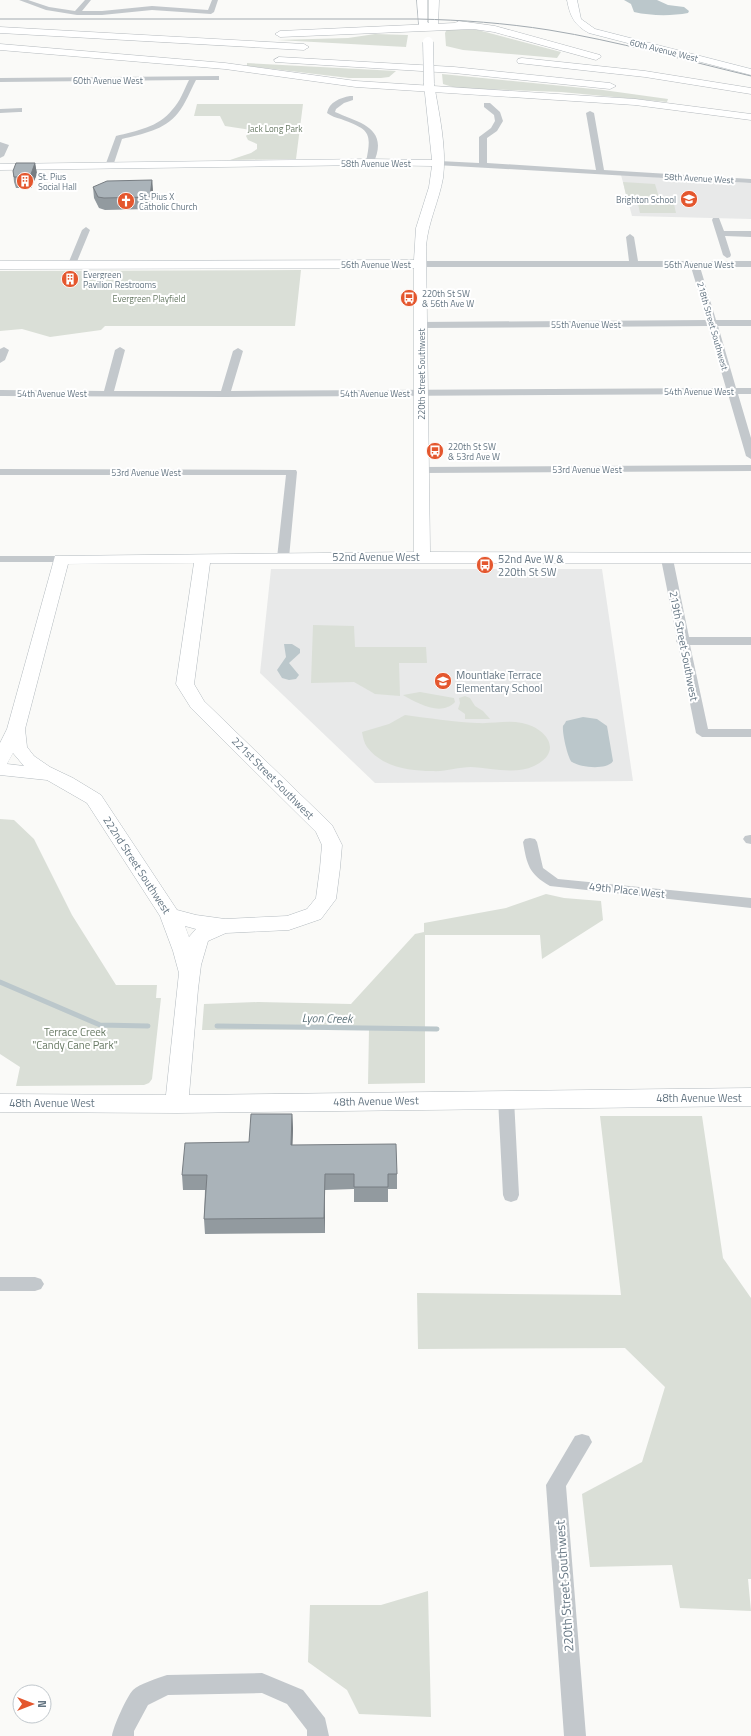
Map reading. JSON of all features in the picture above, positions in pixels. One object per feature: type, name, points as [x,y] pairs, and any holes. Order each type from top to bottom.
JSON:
[{"type":"highway","points":[[0,26],[268,34],[324,33],[432,23],[473,26],[501,31],[599,58],[751,86]]},
{"type":"highway","points":[[0,30],[317,48]]},
{"type":"highway","points":[[0,44],[252,58]]},
{"type":"highway","points":[[0,48],[220,65],[356,84],[429,87],[635,102],[751,117]]},
{"type":"highway","points":[[420,54],[442,55]]},
{"type":"highway","points":[[268,59],[493,73],[621,87]]},
{"type":"highway","points":[[513,60],[644,74],[751,90]]},
{"type":"highway","points":[[706,100],[751,108]]},
{"type":"street","points":[[22,0],[48,9],[102,13],[143,9],[211,12],[215,0]]},
{"type":"street","points":[[77,12],[88,0]]},
{"type":"street","points":[[143,9],[147,0]]},
{"type":"street","name":"220th Street Southwest","points":[[422,0],[422,23],[432,23]]},
{"type":"street","name":"220th Street Southwest","points":[[422,557],[420,237],[422,222],[434,192],[438,163],[429,87],[428,42],[432,23],[434,0]]},
{"type":"street","name":"60th Avenue West","points":[[572,0],[575,18],[578,23],[592,31],[751,72]]},
{"type":"street","name":"60th Avenue West","points":[[0,80],[193,80],[216,78]]},
{"type":"street","points":[[109,166],[119,138],[145,131],[165,122],[175,112],[193,80]]},
{"type":"street","points":[[350,98],[341,101],[332,108],[331,113],[364,127],[372,133],[374,140],[370,162]]},
{"type":"street","points":[[483,166],[483,137],[494,129],[499,121],[497,114],[487,106]]},
{"type":"street","points":[[0,110],[19,110]]},
{"type":"street","points":[[590,114],[600,172]]},
{"type":"street","points":[[0,144],[5,145],[0,156]]},
{"type":"street","name":"58th Avenue West","points":[[0,167],[370,162],[438,163],[751,181]]},
{"type":"street","points":[[716,220],[727,255]]},
{"type":"street","points":[[72,264],[86,230]]},
{"type":"street","points":[[720,233],[751,234]]},
{"type":"street","points":[[630,238],[634,264]]},
{"type":"street","name":"218th Street Southwest","points":[[695,264],[751,456]]},
{"type":"street","name":"56th Avenue West","points":[[0,265],[751,264]]},
{"type":"street","name":"55th Avenue West","points":[[420,324],[751,323]]},
{"type":"street","points":[[0,360],[4,350]]},
{"type":"street","points":[[108,393],[120,350]]},
{"type":"street","points":[[225,394],[238,351]]},
{"type":"street","name":"54th Avenue West","points":[[0,393],[225,394],[751,391]]},
{"type":"street","name":"53rd Avenue West","points":[[422,470],[751,468]]},
{"type":"street","name":"53rd Avenue West","points":[[0,472],[292,472],[283,558]]},
{"type":"street","name":"52nd Avenue West","points":[[0,559],[422,557],[667,559],[751,558]]},
{"type":"street","name":"221st Street Southwest","points":[[170,915],[196,922],[225,926],[290,923],[314,914],[326,899],[332,845],[324,829],[197,704],[185,684],[203,558]]},
{"type":"street","name":"222nd Street Southwest","points":[[0,761],[16,729],[61,559]]},
{"type":"street","name":"219th Street Southwest","points":[[667,559],[682,641],[702,733],[751,733]]},
{"type":"street","points":[[682,641],[751,641]]},
{"type":"street","name":"222nd Street Southwest","points":[[16,729],[18,747],[27,760],[94,799],[170,915],[184,951],[189,973]]},
{"type":"street","name":"222nd Street Southwest","points":[[0,769],[29,772],[56,778]]},
{"type":"street","name":"49th Place West","points":[[530,842],[533,862],[539,875],[554,883],[751,903]]},
{"type":"street","name":"221st Street Southwest","points":[[177,1104],[189,973],[199,938],[206,933],[225,926]]},
{"type":"street","name":"48th Avenue West","points":[[0,1103],[177,1104],[751,1097]]},
{"type":"street","points":[[506,1099],[511,1195]]},
{"type":"street","points":[[0,1284],[35,1284]]},
{"type":"street","name":"220th Street Southwest","points":[[575,1736],[556,1486],[582,1442]]},
{"type":"street","points":[[123,1736],[124,1730],[140,1698],[167,1685],[262,1683],[295,1697],[317,1726],[318,1736]]},
{"type":"shaded area","points":[[624,0],[657,0],[668,5],[684,7],[689,11],[688,13],[675,15],[654,15],[634,12],[631,4]]},
{"type":"shaded area","name":"Brighton School","points":[[621,175],[751,183],[751,219],[632,216]]},
{"type":"shaded area","name":"Mountlake Terrace Elementary School","points":[[271,569],[602,569],[633,781],[375,783],[260,673]]},
{"type":"shaded area","points":[[284,644],[292,644],[300,649],[300,653],[289,663],[299,675],[296,679],[289,680],[282,678],[277,670],[286,657]]},
{"type":"shaded area","points":[[583,717],[597,719],[607,726],[613,761],[610,764],[600,767],[588,767],[576,764],[570,760],[563,734],[563,726],[566,721]]},
{"type":"green space","points":[[447,29],[478,30],[561,52],[557,58],[463,50],[446,46],[445,33]]},
{"type":"green space","points":[[375,34],[408,35],[406,47],[277,40],[348,38]]},
{"type":"green space","points":[[247,63],[396,71],[389,77],[349,78],[247,66]]},
{"type":"green space","points":[[442,74],[603,90],[668,99],[667,102],[561,92],[456,88],[443,84]]},
{"type":"green space","name":"Jack Long Park","points":[[197,104],[303,104],[296,159],[230,160],[251,153],[257,149],[257,144],[248,140],[246,136],[251,130],[225,126],[220,116],[194,116]]},
{"type":"green space","points":[[623,182],[655,184],[661,204],[674,204],[676,213],[640,213],[638,204],[628,204]]},
{"type":"green space","name":"Evergreen Playfield","points":[[301,270],[295,326],[105,326],[101,330],[50,337],[22,329],[0,331],[0,271]]},
{"type":"green space","points":[[313,625],[354,626],[355,647],[426,647],[427,663],[399,663],[400,696],[375,694],[354,682],[311,683]]},
{"type":"green space","points":[[420,692],[454,698],[455,702],[443,708],[436,708],[422,705],[403,695]]},
{"type":"green space","points":[[465,696],[470,698],[475,706],[483,711],[490,719],[465,719],[465,714],[458,709],[460,703],[459,698]]},
{"type":"green space","points":[[405,715],[450,721],[522,723],[539,730],[545,735],[549,741],[550,748],[548,754],[543,760],[527,769],[511,771],[471,767],[423,771],[405,769],[388,763],[373,754],[366,745],[362,732],[389,724]]},
{"type":"green space","name":"Terrace Creek \"Candy Cane Park\"","points":[[0,819],[14,820],[34,839],[72,915],[116,985],[157,985],[156,998],[161,998],[152,1079],[149,1083],[144,1085],[16,1086],[20,1067],[0,1054]]},
{"type":"green space","points":[[546,894],[564,898],[601,901],[603,920],[542,959],[540,935],[425,935],[425,1083],[368,1084],[369,1029],[202,1030],[204,1004],[258,1002],[351,1004],[415,934],[424,932],[424,923],[506,908]]},
{"type":"green space","points":[[600,1116],[702,1116],[723,1258],[751,1298],[751,1579],[748,1579],[751,1611],[680,1608],[672,1565],[590,1567],[582,1494],[642,1462],[665,1387],[625,1348],[418,1349],[417,1293],[621,1295]]},
{"type":"green space","points":[[428,1591],[431,1717],[359,1714],[347,1690],[308,1662],[310,1605],[381,1605]]},
{"type":"building","points":[[16,163],[35,163],[30,177],[14,177],[13,171]]},
{"type":"building","points":[[152,180],[150,197],[98,197],[93,187],[107,181]]},
{"type":"building","points":[[251,1114],[292,1114],[291,1145],[396,1144],[397,1174],[388,1174],[388,1187],[354,1187],[354,1174],[325,1174],[324,1218],[204,1219],[207,1175],[182,1175],[185,1143],[249,1142]]},
{"type":"waterway","name":"Lyon Creek","points":[[0,982],[100,1025],[148,1026]]},
{"type":"waterway","name":"Lyon Creek","points":[[217,1026],[437,1029]]},
{"type":"tram line","points":[[0,19],[418,19],[484,22],[516,25],[574,34],[751,76]]},
{"type":"place","name":"St. Pius Social Hall","points":[[25,181]]},
{"type":"place","name":"Brighton School","points":[[689,199]]},
{"type":"place","name":"St. Pius X Catholic Church","points":[[126,201]]},
{"type":"place","name":"Evergreen Pavilion Restrooms","points":[[70,279]]},
{"type":"place","name":"220th St SW & 56th Ave W","points":[[409,298]]},
{"type":"place","name":"220th St SW & 53rd Ave W","points":[[435,451]]},
{"type":"place","name":"52nd Ave W & 220th St SW","points":[[485,565]]},
{"type":"place","name":"Mountlake Terrace Elementary School","points":[[443,681]]}]
